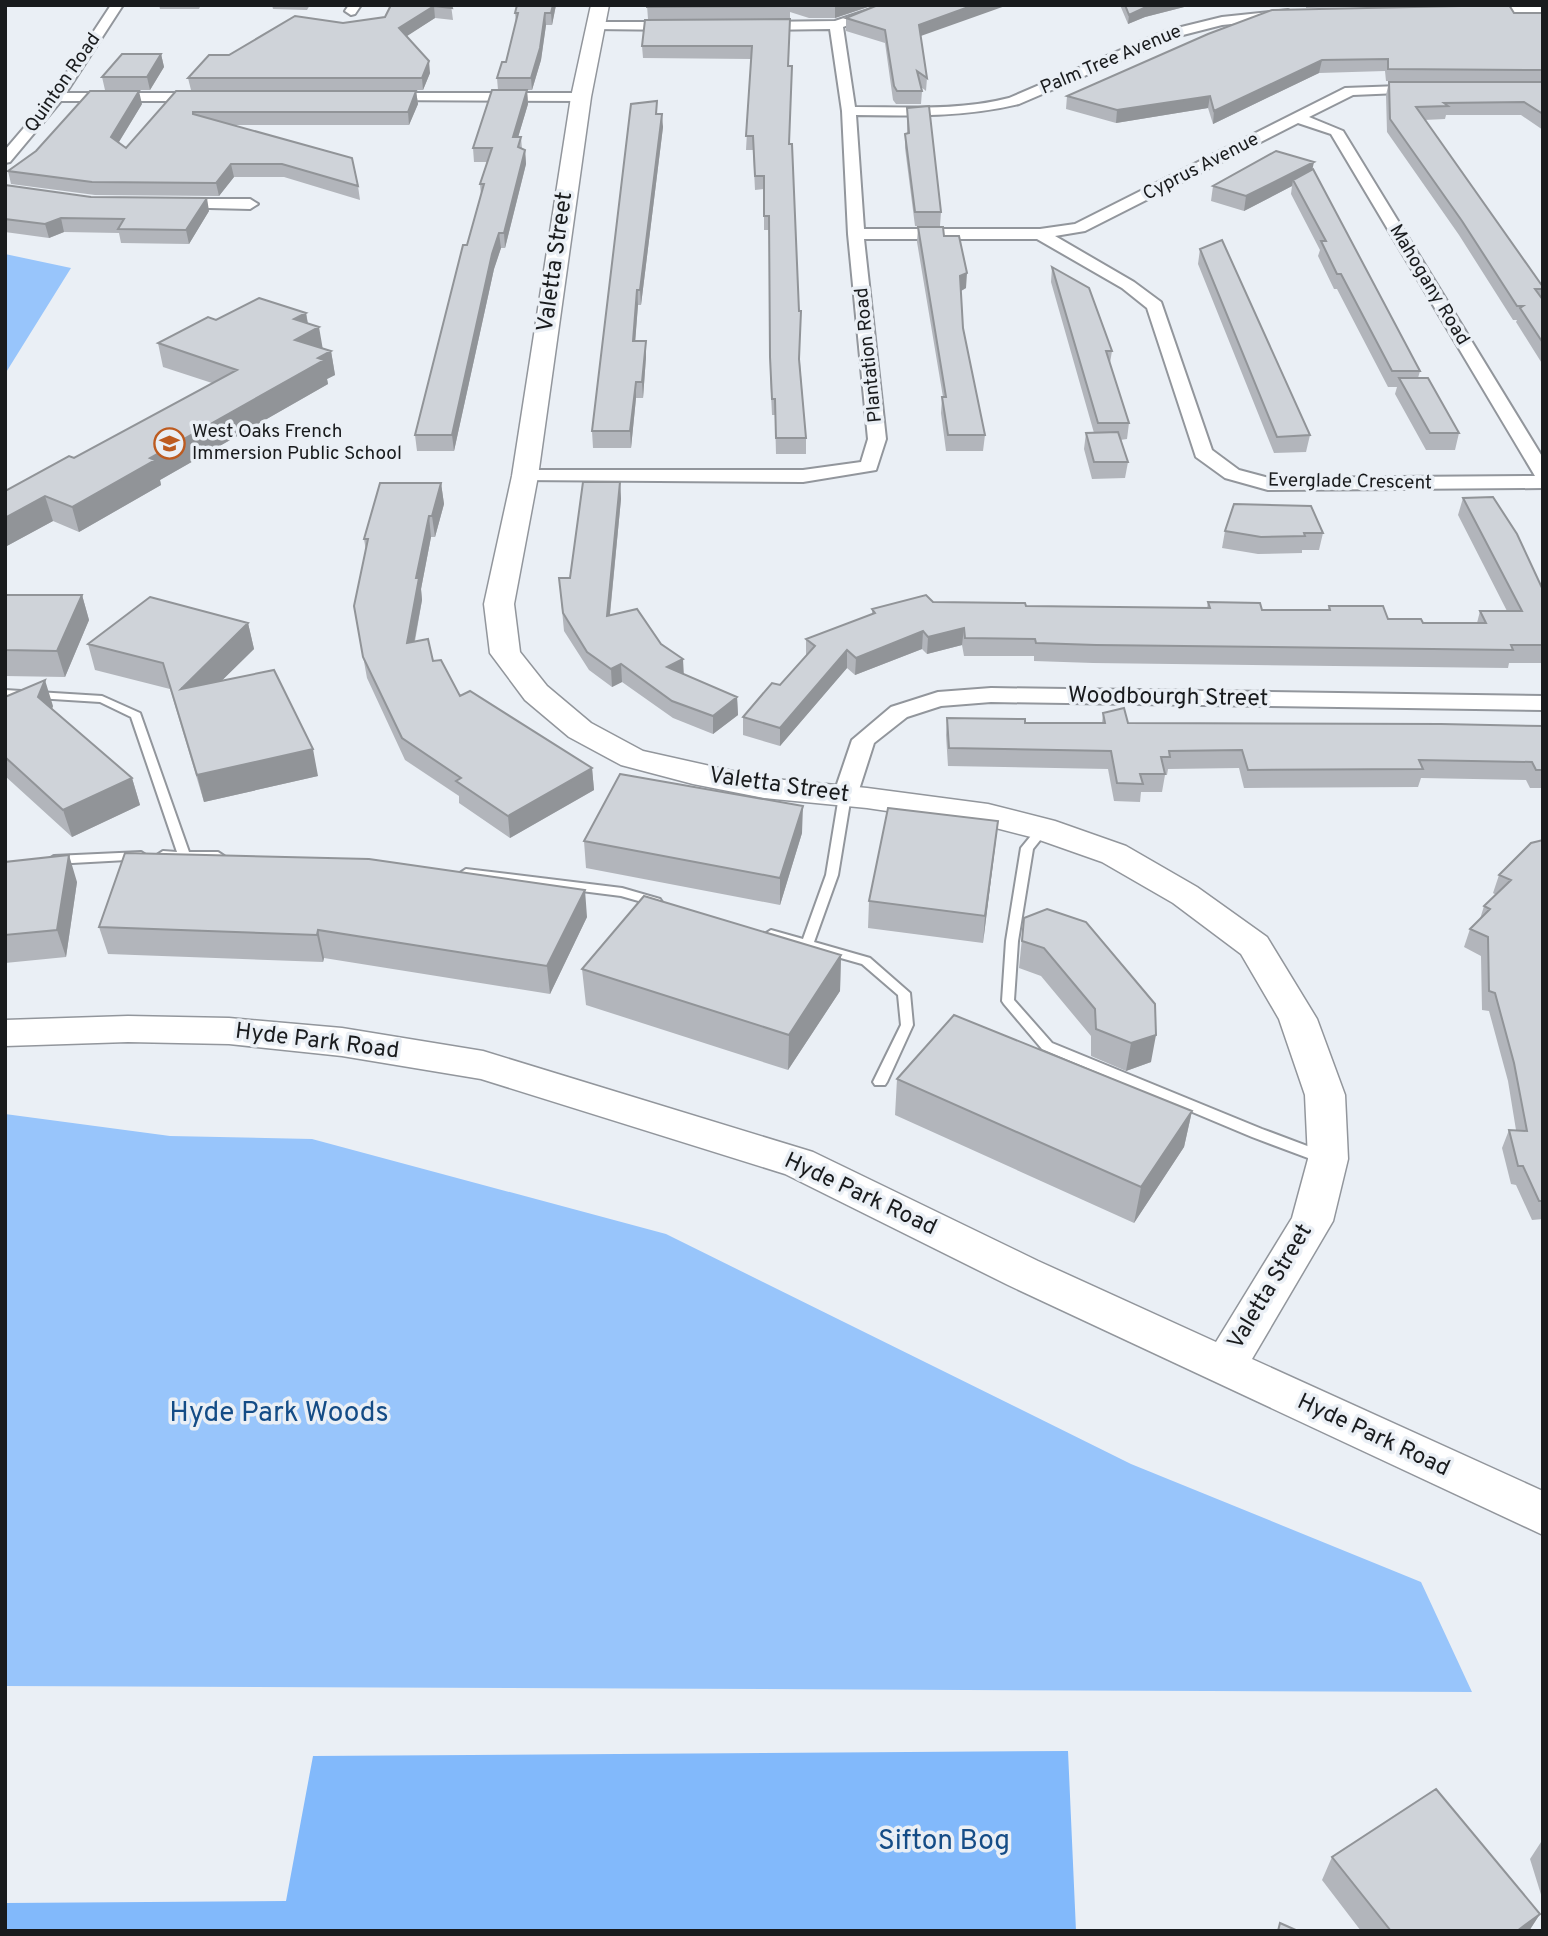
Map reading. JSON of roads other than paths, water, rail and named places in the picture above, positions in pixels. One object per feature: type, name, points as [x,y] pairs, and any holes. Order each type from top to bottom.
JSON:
[{"type":"street","name":"Quinton Road","points":[[5,159],[57,97],[117,5]]},
{"type":"street","points":[[743,26],[836,25],[896,5]]},
{"type":"street","points":[[1462,11],[1543,10]]},
{"type":"street","name":"Palm Tree Avenue","points":[[849,111],[960,111],[989,108],[1014,101],[1195,25],[1303,13]]},
{"type":"street","points":[[599,16],[690,26]]},
{"type":"street","name":"Valetta Street","points":[[599,16],[581,97],[525,476],[499,604],[505,653],[536,694],[580,730],[632,758],[764,788],[845,796],[988,816],[1043,829],[1114,854],[1185,895],[1254,946],[1298,1019],[1325,1095],[1328,1159],[1311,1221],[1224,1367]]},
{"type":"street","name":"Plantation Road","points":[[525,476],[803,476],[869,466],[877,439],[856,234],[849,111],[836,25]]},
{"type":"street","name":"Cyprus Avenue","points":[[856,234],[1040,234],[1079,228],[1350,91],[1433,88]]},
{"type":"street","points":[[57,97],[224,97]]},
{"type":"street","points":[[360,97],[581,97]]},
{"type":"street","name":"Mahogany Road","points":[[1298,118],[1336,131],[1543,474]]},
{"type":"street","points":[[160,205],[250,204]]},
{"type":"street","name":"Everglade Crescent","points":[[1040,234],[1128,285],[1155,306],[1203,453],[1231,474],[1268,484],[1543,482]]},
{"type":"street","name":"Woodbourgh Street","points":[[845,796],[863,740],[899,712],[938,699],[991,695],[1543,703]]},
{"type":"street","name":"Hyde Park Road","points":[[5,1033],[128,1029],[229,1031],[342,1042],[483,1065],[799,1163],[1023,1273],[1543,1514]]},
{"type":"lane","points":[[5,693],[102,699],[135,715],[184,854]]},
{"type":"lane","points":[[807,944],[832,876],[845,796]]},
{"type":"lane","points":[[1043,829],[1027,848],[1017,896],[1008,1001],[1047,1046],[1257,1133],[1328,1159]]},
{"type":"lane","points":[[46,861],[184,854],[225,856]]},
{"type":"lane","points":[[457,872],[622,892],[675,907]]},
{"type":"lane","points":[[754,930],[866,961],[904,993],[907,1025],[880,1082]]},
{"type":"place","name":"West Oaks French Immersion Public School","points":[[169,443]]},
{"type":"park label","name":"Hyde Park Woods","points":[[279,1414]]},
{"type":"park label","name":"Sifton Bog","points":[[944,1842]]}]
